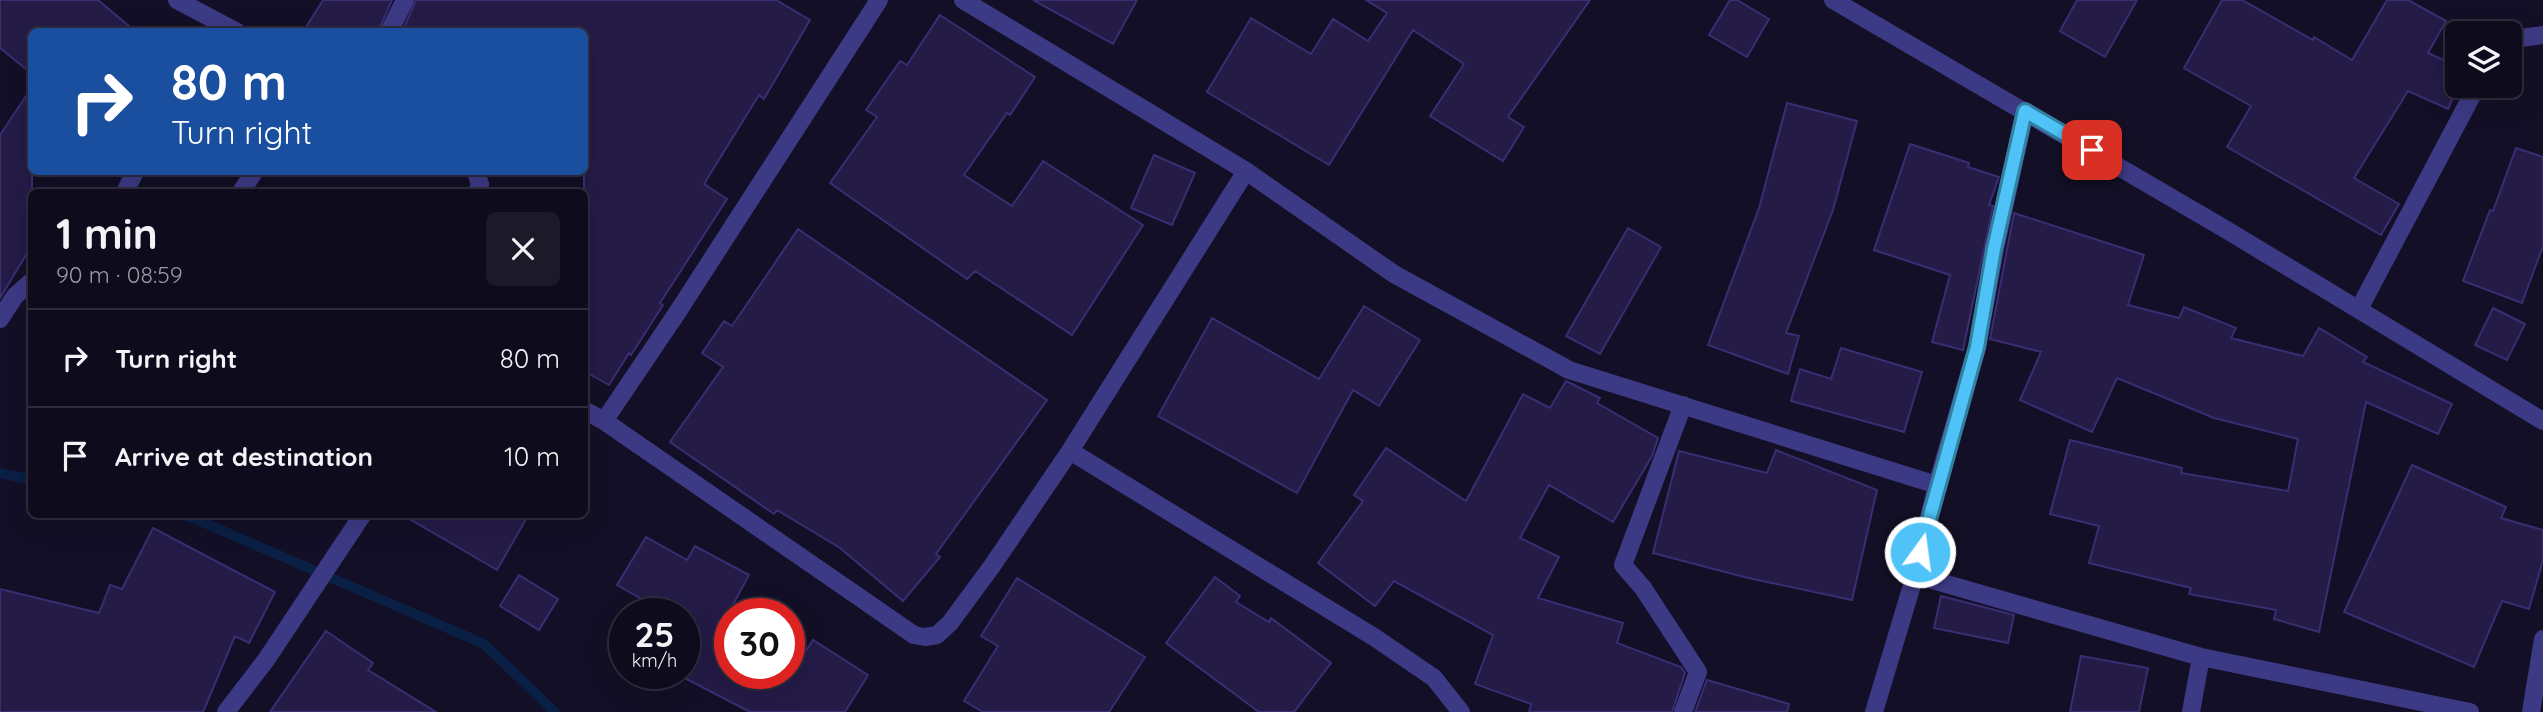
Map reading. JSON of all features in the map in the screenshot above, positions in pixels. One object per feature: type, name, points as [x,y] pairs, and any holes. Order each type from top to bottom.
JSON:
[{"type":"street","points":[[177,0],[211,25]]},
{"type":"street","points":[[391,28],[405,0]]},
{"type":"street","points":[[963,0],[1246,171],[1394,274],[1569,370],[1937,485]]},
{"type":"street","points":[[1833,0],[2359,309],[2543,421]]},
{"type":"street","points":[[604,421],[677,313],[874,2]]},
{"type":"street","points":[[2522,38],[2543,35]]},
{"type":"street","points":[[2359,309],[2471,98]]},
{"type":"street","points":[[1874,712],[1915,575],[1937,485],[1977,347],[1994,249],[2025,111]]},
{"type":"street","points":[[588,412],[914,635],[925,638],[937,635],[950,623],[992,566],[1070,450],[1246,171]]},
{"type":"street","points":[[0,319],[16,294]]},
{"type":"street","points":[[1683,405],[1623,565],[1643,588],[1698,672],[1683,712]]},
{"type":"street","points":[[1070,450],[1374,637],[1434,678],[1461,712]]},
{"type":"street","points":[[226,712],[266,660],[360,518]]},
{"type":"street","points":[[1915,575],[2201,657],[2470,712]]},
{"type":"street","points":[[2531,712],[2543,639]]},
{"type":"street","points":[[2192,712],[2201,657]]},
{"type":"building","points":[[0,0],[98,0],[131,28],[28,28],[28,71],[0,48]]},
{"type":"building","points":[[323,0],[392,0],[380,28],[306,28]]},
{"type":"building","points":[[416,0],[776,0],[810,20],[764,99],[759,95],[704,184],[727,199],[660,303],[663,305],[609,385],[588,373],[588,189],[584,189],[584,175],[588,175],[588,28],[404,28]]},
{"type":"building","points":[[1033,0],[1137,0],[1113,44]]},
{"type":"building","points":[[1366,0],[1590,0],[1508,117],[1524,127],[1503,161],[1430,116],[1464,64],[1413,30],[1329,165],[1207,92],[1251,18],[1311,54],[1333,19],[1368,41],[1387,13]]},
{"type":"building","points":[[1730,0],[1737,0],[1769,19],[1747,57],[1709,35]]},
{"type":"building","points":[[2077,0],[2137,0],[2105,57],[2060,31]]},
{"type":"building","points":[[2222,0],[2242,0],[2352,60],[2387,0],[2408,0],[2446,21],[2428,53],[2445,61],[2445,98],[2453,98],[2448,109],[2408,91],[2354,178],[2399,204],[2381,235],[2227,147],[2251,106],[2184,68]]},
{"type":"building","points":[[940,15],[1035,77],[964,175],[1012,206],[1043,161],[1143,225],[1072,335],[975,271],[967,279],[830,183],[877,117],[866,110],[900,61],[907,65]]},
{"type":"building","points":[[28,93],[28,175],[32,175],[32,189],[28,189],[28,252],[0,298],[0,135]]},
{"type":"building","points":[[1787,103],[1857,121],[1833,210],[1786,333],[1799,336],[1788,374],[1708,345],[1759,208]]},
{"type":"building","points":[[1910,144],[1969,163],[1968,167],[1999,177],[1989,205],[1993,206],[1963,350],[1932,342],[1950,275],[1874,250]]},
{"type":"building","points":[[2516,148],[2543,157],[2543,246],[2522,303],[2463,281]]},
{"type":"building","points":[[1154,155],[1195,173],[1172,225],[1131,208]]},
{"type":"building","points":[[2014,213],[2144,255],[2128,305],[2179,318],[2184,307],[2236,328],[2231,338],[2303,356],[2319,328],[2367,357],[2363,362],[2452,404],[2438,434],[2366,402],[2319,632],[2274,619],[2276,610],[2189,594],[2191,588],[2089,563],[2099,526],[2050,514],[2070,440],[2182,468],[2181,473],[2288,491],[2298,439],[2214,418],[2117,378],[2092,432],[2020,400],[2041,352],[1990,339]]},
{"type":"building","points":[[1628,228],[1661,247],[1600,354],[1566,336]]},
{"type":"building","points":[[798,229],[1047,400],[936,554],[940,557],[903,601],[840,548],[777,510],[774,514],[670,442],[723,367],[702,353],[724,321],[732,326]]},
{"type":"building","points":[[1364,306],[1420,340],[1379,406],[1353,390],[1297,493],[1158,416],[1212,318],[1319,379]]},
{"type":"building","points":[[2493,308],[2525,324],[2507,360],[2475,345]]},
{"type":"building","points":[[1841,348],[1922,372],[1904,432],[1791,401],[1800,369],[1831,379]]},
{"type":"building","points":[[1566,381],[1600,398],[1597,403],[1658,438],[1652,456],[1613,522],[1549,485],[1520,538],[1559,557],[1538,598],[1623,623],[1617,643],[1681,667],[1685,673],[1672,712],[1529,712],[1531,704],[1475,684],[1493,635],[1394,581],[1375,606],[1318,563],[1363,501],[1354,495],[1386,448],[1466,501],[1523,394],[1550,408]]},
{"type":"building","points":[[1776,450],[1877,490],[1852,600],[1744,577],[1653,553],[1679,451],[1767,473]]},
{"type":"building","points":[[2412,465],[2506,507],[2501,518],[2543,530],[2543,560],[2529,609],[2502,601],[2474,667],[2344,612]]},
{"type":"building","points":[[408,518],[527,518],[497,570]]},
{"type":"building","points":[[153,528],[275,592],[249,643],[235,636],[203,712],[0,712],[0,589],[99,613],[110,585],[122,589]]},
{"type":"building","points":[[646,537],[687,560],[695,546],[749,575],[737,598],[714,598],[714,689],[805,689],[805,652],[813,640],[868,675],[845,712],[750,712],[700,686],[700,598],[640,598],[617,585]]},
{"type":"building","points":[[519,575],[558,599],[539,630],[500,606]]},
{"type":"building","points":[[1215,577],[1240,596],[1236,602],[1269,622],[1271,618],[1331,663],[1294,712],[1259,712],[1166,643]]},
{"type":"building","points":[[1017,578],[1145,657],[1109,712],[983,712],[964,701],[998,646],[981,636]]},
{"type":"building","points":[[1941,596],[2014,615],[2008,643],[1934,628]]},
{"type":"building","points":[[326,631],[373,663],[368,670],[436,712],[270,712]]},
{"type":"building","points":[[2081,656],[2148,668],[2139,712],[2070,712]]},
{"type":"building","points":[[1707,680],[1789,704],[1787,712],[1695,712]]},
{"type":"waterway","points":[[0,473],[28,479]]},
{"type":"waterway","points":[[193,518],[484,644],[555,712]]},
{"type":"route","points":[[1920,552],[1977,347],[1994,249],[2025,111],[2092,150]]}]
